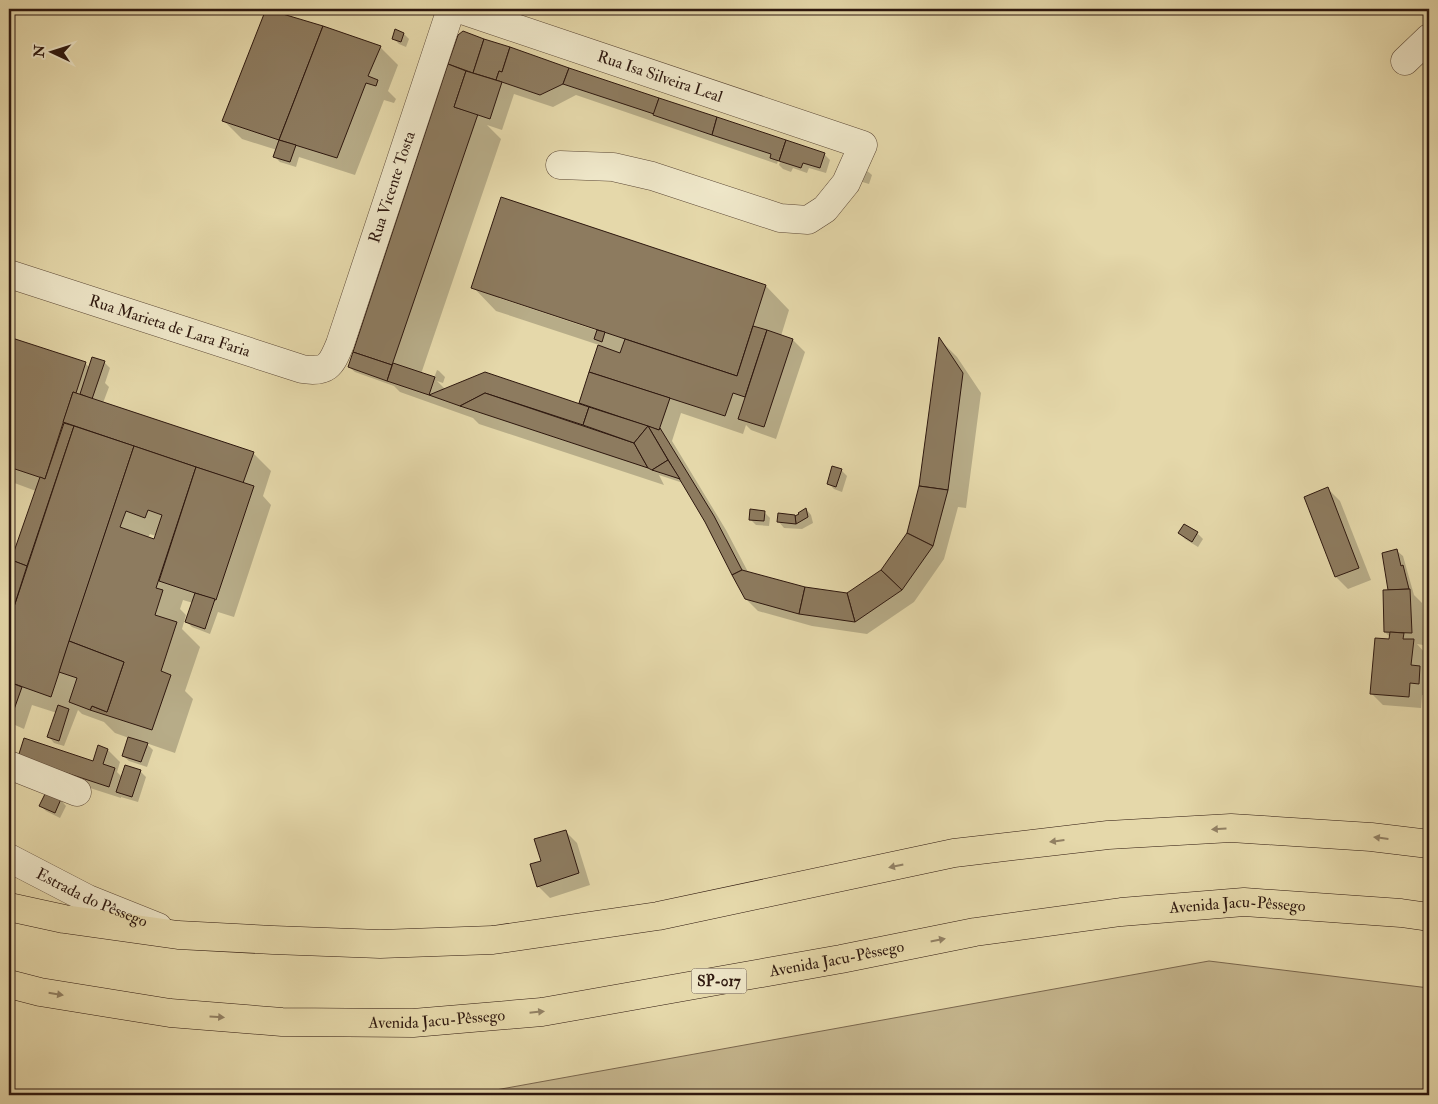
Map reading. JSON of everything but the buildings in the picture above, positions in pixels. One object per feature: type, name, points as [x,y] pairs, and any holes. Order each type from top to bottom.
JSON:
[{"type":"highway","points":[[9,907],[64,919],[178,935],[380,944],[493,940],[658,916],[954,853],[1108,835],[1232,828],[1371,837],[1429,844]]},
{"type":"highway","name":"Avenida Jacu-Pêssego","points":[[9,984],[40,992],[170,1013],[282,1022],[413,1023],[542,1012],[831,961],[975,932],[1121,912],[1244,902],[1401,913],[1429,917]]},
{"type":"street","name":"Rua Vicente Tosta","points":[[330,365],[340,344],[451,9]]},
{"type":"street","name":"Rua Isa Silveira Leal","points":[[459,9],[863,145],[846,183],[825,209],[808,220],[780,218],[652,176],[613,166],[560,165]]},
{"type":"street","points":[[1404,62],[1429,38]]},
{"type":"street","name":"Rua Marieta de Lara Faria","points":[[9,274],[302,368],[320,370],[330,365]]},
{"type":"street","points":[[9,765],[77,792]]},
{"type":"street","name":"Estrada do Pêssego","points":[[9,858],[88,900],[178,935]]},
{"type":"shaded area","points":[[1209,961],[1429,988],[1429,1095],[468,1095]]}]
